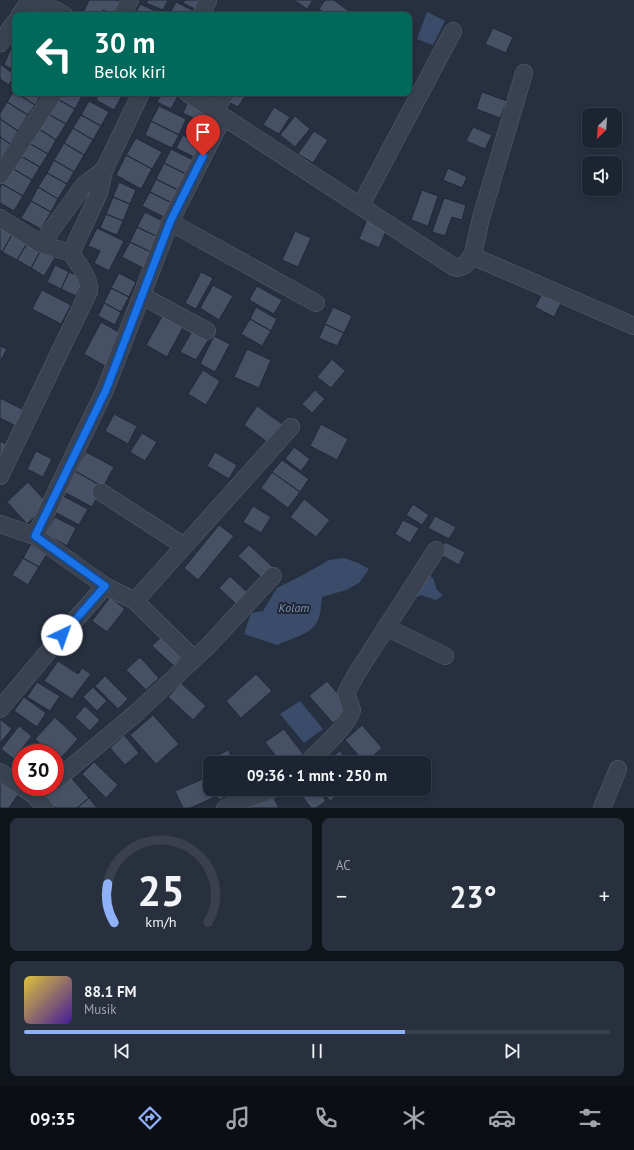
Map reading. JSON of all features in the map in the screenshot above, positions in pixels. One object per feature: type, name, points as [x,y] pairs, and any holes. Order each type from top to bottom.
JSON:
[{"type":"street","points":[[124,12],[130,0]]},
{"type":"street","points":[[202,12],[208,0]]},
{"type":"street","points":[[22,12],[29,3],[34,1],[44,4],[59,12]]},
{"type":"street","points":[[0,43],[12,26]]},
{"type":"street","points":[[361,205],[454,31]]},
{"type":"street","points":[[192,96],[454,267],[458,268],[463,267],[472,256],[481,218],[524,73]]},
{"type":"street","points":[[0,175],[52,96]]},
{"type":"street","points":[[71,253],[99,194],[104,170],[140,96]]},
{"type":"street","points":[[35,536],[106,390],[170,222],[219,114],[225,96]]},
{"type":"street","points":[[41,244],[84,185],[104,170]]},
{"type":"street","points":[[0,218],[41,244],[71,253],[87,278],[89,284],[89,291],[0,476]]},
{"type":"street","points":[[170,222],[316,303]]},
{"type":"street","points":[[472,256],[634,326]]},
{"type":"street","points":[[142,296],[207,331]]},
{"type":"street","points":[[135,601],[291,427]]},
{"type":"street","points":[[101,492],[184,546]]},
{"type":"street","points":[[0,524],[35,536],[105,586],[135,601],[194,659]]},
{"type":"street","points":[[314,756],[350,717],[352,710],[347,697],[348,689],[436,550]]},
{"type":"street","points":[[64,773],[135,714],[208,646],[273,576]]},
{"type":"street","points":[[0,709],[105,586]]},
{"type":"street","points":[[386,628],[445,656]]},
{"type":"street","points":[[602,808],[618,769]]},
{"type":"street","points":[[0,772],[12,780]]},
{"type":"street","points":[[229,807],[256,796]]},
{"type":"water","points":[[427,12],[445,21],[433,45],[417,39]]},
{"type":"water","name":"Kolam","points":[[344,558],[369,569],[359,583],[346,590],[322,597],[321,610],[317,622],[309,630],[277,645],[244,634],[251,613],[263,611],[277,588],[329,560]]},
{"type":"water","points":[[427,574],[433,578],[437,590],[443,595],[436,600],[421,595],[413,598]]},
{"type":"water","points":[[300,701],[323,729],[304,743],[280,714]]},
{"type":"building","points":[[89,0],[117,0],[125,5],[122,12],[107,12],[103,10],[102,12],[84,11]]},
{"type":"building","points":[[148,0],[168,0],[163,10],[146,3]]},
{"type":"building","points":[[185,0],[199,0],[195,9],[183,3]]},
{"type":"building","points":[[294,0],[313,0],[307,9]]},
{"type":"building","points":[[325,0],[334,0],[350,12],[323,12],[319,9]]},
{"type":"building","points":[[176,2],[196,12],[171,12]]},
{"type":"building","points":[[140,4],[158,12],[136,12]]},
{"type":"building","points":[[493,28],[513,37],[506,53],[485,44]]},
{"type":"building","points":[[10,50],[12,51],[12,69],[4,65]]},
{"type":"building","points":[[0,64],[12,73],[12,80],[9,85],[0,79]]},
{"type":"building","points":[[482,92],[507,101],[500,118],[476,109]]},
{"type":"building","points":[[12,94],[12,96],[22,96],[35,105],[28,115],[7,102]]},
{"type":"building","points":[[21,96],[40,96],[35,105]]},
{"type":"building","points":[[54,96],[82,96],[75,109]]},
{"type":"building","points":[[98,96],[122,96],[114,110],[96,100]]},
{"type":"building","points":[[160,96],[178,96],[171,109],[157,102]]},
{"type":"building","points":[[230,96],[245,96],[238,107],[227,101]]},
{"type":"building","points":[[54,97],[75,109],[66,124],[45,112]]},
{"type":"building","points":[[89,101],[109,112],[101,126],[81,115]]},
{"type":"building","points":[[7,102],[28,115],[18,131],[0,119],[0,113]]},
{"type":"building","points":[[188,102],[212,113],[207,125],[183,113]]},
{"type":"building","points":[[159,106],[186,119],[179,135],[151,121]]},
{"type":"building","points":[[274,107],[290,117],[279,134],[263,125]]},
{"type":"building","points":[[45,112],[66,124],[56,140],[36,127]]},
{"type":"building","points":[[81,115],[101,126],[93,140],[73,128]]},
{"type":"building","points":[[295,116],[310,129],[295,147],[280,135]]},
{"type":"building","points":[[0,119],[18,131],[10,144],[0,137]]},
{"type":"building","points":[[151,121],[179,135],[172,148],[145,135]]},
{"type":"building","points":[[36,127],[56,140],[48,154],[27,142]]},
{"type":"building","points":[[473,127],[492,135],[485,149],[466,141]]},
{"type":"building","points":[[73,128],[93,140],[84,155],[64,143]]},
{"type":"building","points":[[314,131],[328,140],[313,163],[298,154]]},
{"type":"building","points":[[183,135],[200,144],[194,157],[176,148]]},
{"type":"building","points":[[0,137],[10,144],[1,159],[0,158]]},
{"type":"building","points":[[136,138],[162,152],[152,169],[126,155]]},
{"type":"building","points":[[27,142],[48,154],[40,167],[19,155]]},
{"type":"building","points":[[64,143],[84,155],[74,172],[54,160]]},
{"type":"building","points":[[171,149],[193,160],[186,174],[164,163]]},
{"type":"building","points":[[19,155],[40,167],[32,180],[12,168]]},
{"type":"building","points":[[126,155],[152,169],[141,189],[116,175]]},
{"type":"building","points":[[54,160],[74,172],[67,184],[47,173]]},
{"type":"building","points":[[164,163],[186,174],[178,190],[156,179]]},
{"type":"building","points":[[12,168],[32,180],[23,196],[2,184]]},
{"type":"building","points":[[448,168],[467,177],[462,188],[443,180]]},
{"type":"building","points":[[47,173],[67,184],[58,199],[38,187]]},
{"type":"building","points":[[156,179],[178,190],[172,203],[150,192]]},
{"type":"building","points":[[119,182],[136,190],[130,204],[113,197]]},
{"type":"building","points":[[2,184],[23,196],[14,211],[0,203],[0,188]]},
{"type":"building","points":[[38,187],[58,199],[51,212],[31,201]]},
{"type":"building","points":[[422,190],[438,196],[428,226],[411,220]]},
{"type":"building","points":[[150,192],[172,203],[164,217],[142,206]]},
{"type":"building","points":[[113,197],[130,204],[123,221],[106,214]]},
{"type":"building","points":[[444,198],[466,205],[462,220],[452,217],[445,236],[432,232]]},
{"type":"building","points":[[31,201],[51,212],[41,229],[21,218]]},
{"type":"building","points":[[145,212],[167,223],[160,238],[137,227]]},
{"type":"building","points":[[106,214],[123,221],[117,235],[100,228]]},
{"type":"building","points":[[368,217],[388,226],[379,248],[359,239]]},
{"type":"building","points":[[0,225],[13,233],[2,252],[0,250]]},
{"type":"building","points":[[137,227],[160,238],[153,253],[130,242]]},
{"type":"building","points":[[97,228],[124,241],[109,271],[94,263],[100,251],[88,246]]},
{"type":"building","points":[[295,231],[311,238],[298,267],[282,260]]},
{"type":"building","points":[[13,233],[28,242],[17,260],[2,252]]},
{"type":"building","points":[[28,242],[41,250],[31,268],[17,260]]},
{"type":"building","points":[[130,242],[153,253],[145,269],[122,257]]},
{"type":"building","points":[[41,250],[55,258],[44,276],[31,268]]},
{"type":"building","points":[[55,265],[69,272],[61,289],[47,282]]},
{"type":"building","points":[[69,272],[85,279],[76,296],[61,289]]},
{"type":"building","points":[[201,272],[213,278],[196,309],[185,303]]},
{"type":"building","points":[[119,273],[136,282],[129,297],[111,288]]},
{"type":"building","points":[[213,285],[233,296],[219,320],[200,308]]},
{"type":"building","points":[[257,286],[282,300],[274,314],[249,300]]},
{"type":"building","points":[[111,288],[129,297],[121,312],[104,303]]},
{"type":"building","points":[[42,290],[71,305],[61,324],[32,309]]},
{"type":"building","points":[[542,294],[561,303],[554,317],[535,307]]},
{"type":"building","points":[[104,303],[121,312],[115,325],[98,316]]},
{"type":"building","points":[[256,307],[277,319],[271,331],[250,319]]},
{"type":"building","points":[[333,307],[352,316],[344,333],[325,324]]},
{"type":"building","points":[[165,311],[186,322],[167,357],[146,345]]},
{"type":"building","points":[[250,319],[271,331],[262,346],[241,334]]},
{"type":"building","points":[[101,322],[122,334],[105,366],[84,354]]},
{"type":"building","points":[[325,324],[344,333],[337,346],[319,338]]},
{"type":"building","points":[[194,328],[210,337],[196,360],[180,352]]},
{"type":"building","points":[[214,336],[230,344],[215,372],[200,364]]},
{"type":"building","points":[[0,346],[7,349],[0,362]]},
{"type":"building","points":[[247,349],[271,360],[259,388],[234,377]]},
{"type":"building","points":[[332,359],[345,371],[331,388],[317,377]]},
{"type":"building","points":[[203,370],[220,381],[206,405],[188,394]]},
{"type":"building","points":[[315,390],[325,399],[312,413],[302,404]]},
{"type":"building","points":[[0,398],[26,411],[18,427],[0,418]]},
{"type":"building","points":[[257,406],[285,426],[271,445],[244,425]]},
{"type":"building","points":[[114,414],[137,426],[128,444],[105,431]]},
{"type":"building","points":[[321,424],[348,439],[337,460],[310,446]]},
{"type":"building","points":[[142,433],[157,442],[145,461],[130,452]]},
{"type":"building","points":[[0,441],[9,446],[0,462]]},
{"type":"building","points":[[294,447],[310,459],[301,471],[285,459]]},
{"type":"building","points":[[36,451],[52,459],[43,477],[27,469]]},
{"type":"building","points":[[86,452],[114,467],[103,487],[75,471]]},
{"type":"building","points":[[215,452],[237,465],[229,479],[207,466]]},
{"type":"building","points":[[282,460],[309,479],[300,492],[272,472]]},
{"type":"building","points":[[75,471],[103,487],[92,507],[64,492]]},
{"type":"building","points":[[272,472],[300,492],[288,508],[261,488]]},
{"type":"building","points":[[28,482],[48,504],[27,524],[7,502]]},
{"type":"building","points":[[63,496],[88,509],[79,525],[55,512]]},
{"type":"building","points":[[304,499],[330,520],[316,537],[290,517]]},
{"type":"building","points":[[413,504],[429,515],[422,525],[406,515]]},
{"type":"building","points":[[253,506],[271,517],[261,533],[243,522]]},
{"type":"building","points":[[435,516],[456,527],[449,539],[428,528]]},
{"type":"building","points":[[55,517],[76,528],[67,546],[45,534]]},
{"type":"building","points":[[403,520],[419,528],[410,543],[395,534]]},
{"type":"building","points":[[219,525],[234,536],[198,580],[184,568]]},
{"type":"building","points":[[445,542],[465,552],[459,565],[439,554]]},
{"type":"building","points":[[31,544],[47,554],[39,567],[23,558]]},
{"type":"building","points":[[249,545],[274,568],[263,579],[238,556]]},
{"type":"building","points":[[23,558],[39,567],[28,585],[12,575]]},
{"type":"building","points":[[230,576],[249,594],[238,606],[219,588]]},
{"type":"building","points":[[110,597],[125,609],[107,632],[92,621]]},
{"type":"building","points":[[164,634],[185,654],[174,666],[152,646]]},
{"type":"building","points":[[140,657],[159,678],[146,690],[126,670]]},
{"type":"building","points":[[58,661],[78,674],[82,668],[91,674],[72,699],[44,681]]},
{"type":"building","points":[[256,674],[272,691],[241,718],[226,701]]},
{"type":"building","points":[[105,676],[128,699],[118,709],[95,686]]},
{"type":"building","points":[[327,681],[350,708],[333,723],[309,696]]},
{"type":"building","points":[[37,682],[60,696],[50,711],[27,697]]},
{"type":"building","points":[[181,683],[206,706],[193,720],[168,697]]},
{"type":"building","points":[[93,687],[107,701],[97,711],[83,697]]},
{"type":"building","points":[[24,697],[46,713],[37,727],[14,711]]},
{"type":"building","points":[[85,706],[100,720],[90,731],[75,717]]},
{"type":"building","points":[[153,715],[179,744],[156,764],[130,735]]},
{"type":"building","points":[[55,717],[78,739],[64,754],[64,744],[40,744],[35,739]]},
{"type":"building","points":[[0,719],[12,729],[0,743]]},
{"type":"building","points":[[362,725],[382,748],[373,756],[359,756],[345,740]]},
{"type":"building","points":[[19,726],[32,736],[26,744],[12,744],[12,757],[1,749]]},
{"type":"building","points":[[284,729],[303,754],[300,756],[276,756],[265,742]]},
{"type":"building","points":[[124,735],[139,753],[125,765],[110,748]]},
{"type":"building","points":[[228,750],[231,756],[216,756]]},
{"type":"building","points":[[340,751],[344,756],[334,756]]},
{"type":"building","points":[[94,762],[118,785],[106,798],[82,774]]},
{"type":"building","points":[[66,772],[89,798],[77,808],[55,808],[45,796],[64,796],[64,775]]},
{"type":"building","points":[[0,779],[12,787],[12,796],[17,796],[9,808],[0,808]]},
{"type":"building","points":[[203,779],[203,796],[212,796],[213,798],[190,808],[183,808],[175,791]]},
{"type":"building","points":[[217,796],[227,796],[219,800]]},
{"type":"building","points":[[266,796],[273,796],[279,808],[244,808]]},
{"type":"building","points":[[302,796],[322,796],[326,801],[316,808],[311,808]]},
{"type":"building","points":[[326,796],[337,796],[330,801]]},
{"type":"building","points":[[89,798],[97,808],[77,808]]},
{"type":"route","points":[[62,635],[105,586],[35,536],[106,390],[170,222],[203,156]]}]
